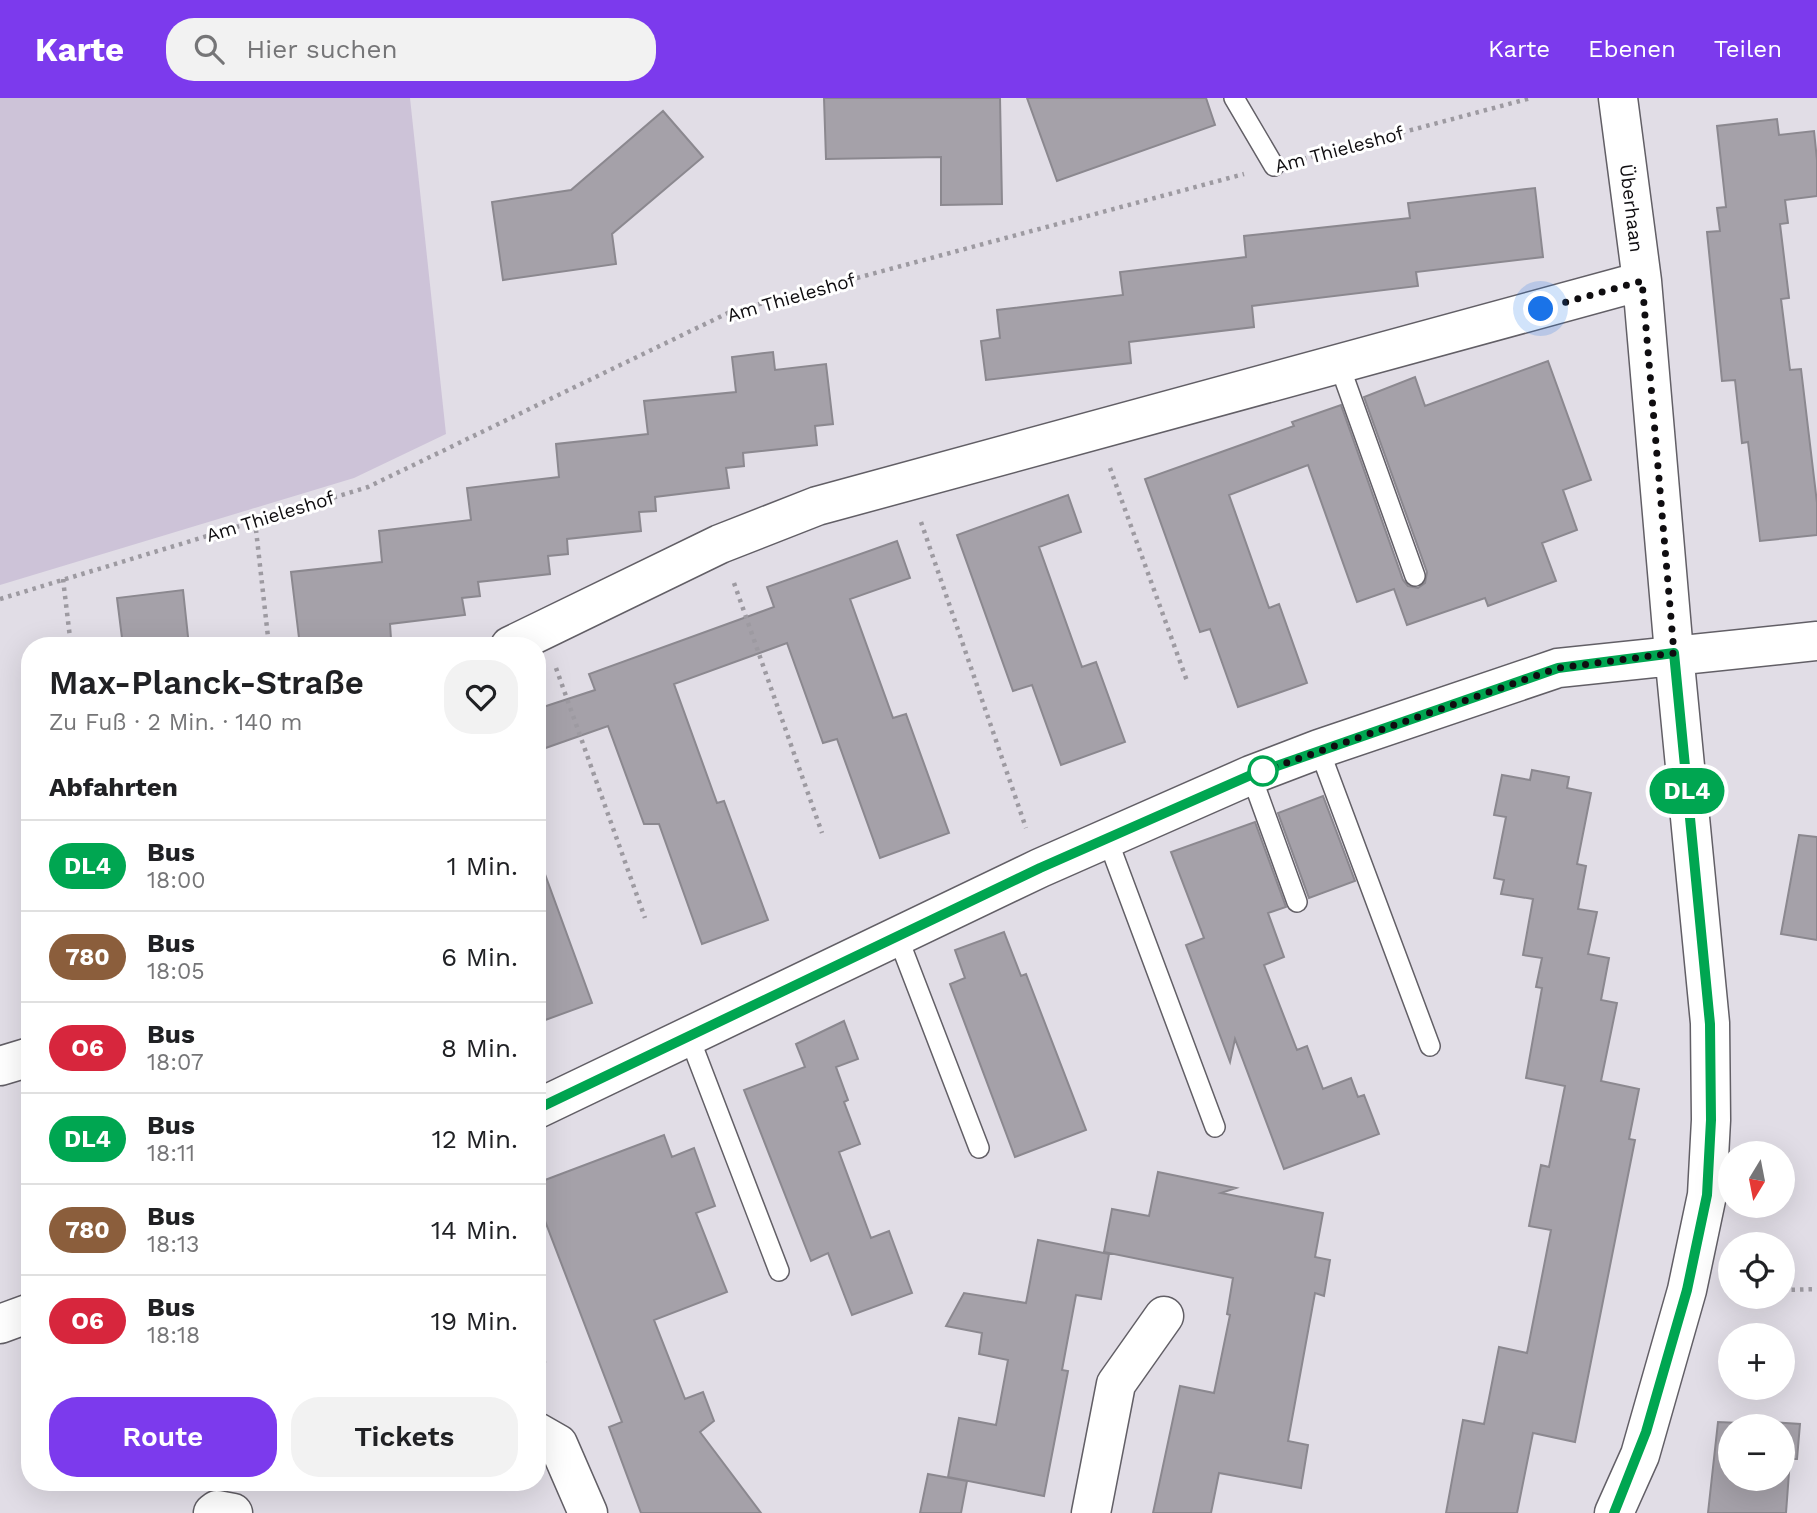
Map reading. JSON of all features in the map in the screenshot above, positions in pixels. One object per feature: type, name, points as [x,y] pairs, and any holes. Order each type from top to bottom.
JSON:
[{"type":"street","name":"Überhaan","points":[[1614,1513],[1643,1442],[1687,1290],[1707,1195],[1711,1120],[1710,1024],[1642,281],[1618,98]]},
{"type":"street","points":[[528,637],[720,544],[817,506],[1642,281]]},
{"type":"street","points":[[546,1105],[690,1039],[897,935],[1040,868],[1251,775],[1319,749],[1558,668],[1674,653],[1817,640]]},
{"type":"street","points":[[0,1066],[21,1060]]},
{"type":"street","points":[[0,1324],[21,1316]]},
{"type":"street","points":[[1091,1513],[1116,1384],[1164,1316]]},
{"type":"street","points":[[546,1437],[558,1444],[588,1513]]},
{"type":"street","points":[[213,1513],[217,1510],[233,1513]]},
{"type":"lane","points":[[1234,98],[1274,166]]},
{"type":"lane","points":[[1339,364],[1415,576]]},
{"type":"lane","points":[[1319,749],[1430,1046]]},
{"type":"lane","points":[[1251,775],[1297,902]]},
{"type":"lane","points":[[1107,838],[1215,1127]]},
{"type":"lane","points":[[897,935],[979,1148]]},
{"type":"lane","points":[[690,1039],[779,1271]]},
{"type":"path","name":"Am Thieleshof","points":[[0,599],[368,487],[730,312],[1531,98]]},
{"type":"path","points":[[1096,430],[1187,681]]},
{"type":"path","points":[[907,481],[1040,868]]},
{"type":"path","points":[[255,521],[268,637]]},
{"type":"path","points":[[720,544],[822,833]]},
{"type":"path","points":[[63,579],[70,637]]},
{"type":"path","points":[[546,685],[645,918]]},
{"type":"path","points":[[1795,1290],[1817,1289]]},
{"type":"shaded area","points":[[0,98],[410,98],[446,434],[354,478],[0,585]]},
{"type":"building","points":[[824,98],[1000,98],[1002,204],[941,205],[941,157],[826,159]]},
{"type":"building","points":[[1027,98],[1206,98],[1215,125],[1057,181]]},
{"type":"building","points":[[663,111],[703,157],[612,234],[616,264],[503,280],[492,202],[571,190]]},
{"type":"building","points":[[1777,119],[1779,135],[1814,131],[1817,160],[1817,196],[1785,200],[1788,223],[1780,224],[1789,298],[1781,299],[1790,370],[1801,369],[1817,503],[1817,535],[1760,541],[1748,442],[1742,443],[1735,380],[1722,381],[1707,232],[1720,231],[1717,208],[1726,207],[1717,126]]},
{"type":"building","points":[[1535,188],[1543,257],[1416,272],[1418,286],[1252,306],[1254,327],[1129,342],[1131,363],[986,380],[981,341],[1000,338],[997,310],[1123,295],[1120,272],[1246,257],[1244,236],[1410,218],[1408,203]]},
{"type":"building","points":[[773,352],[775,370],[826,364],[833,424],[815,426],[817,445],[743,453],[744,466],[726,468],[729,488],[655,497],[656,511],[639,512],[641,531],[567,539],[568,554],[548,556],[550,574],[478,582],[480,596],[462,598],[465,615],[390,624],[391,637],[299,637],[291,572],[382,562],[379,531],[471,520],[467,488],[559,477],[556,444],[648,434],[644,401],[736,392],[732,357]]},
{"type":"building","points":[[1548,361],[1591,480],[1563,490],[1577,530],[1542,543],[1556,581],[1488,606],[1485,598],[1407,625],[1394,589],[1357,602],[1308,465],[1229,495],[1269,608],[1279,604],[1307,683],[1238,707],[1210,629],[1200,632],[1145,479],[1294,426],[1292,422],[1341,405],[1403,580],[1408,586],[1418,588],[1425,583],[1427,572],[1364,397],[1415,377],[1425,406]]},
{"type":"building","points":[[1068,495],[1081,532],[1039,547],[1082,667],[1096,662],[1125,742],[1061,765],[1032,685],[1013,691],[957,535]]},
{"type":"building","points":[[897,541],[910,578],[850,599],[893,718],[906,714],[949,833],[880,858],[837,739],[823,743],[787,643],[674,684],[717,803],[724,801],[768,920],[702,944],[659,824],[644,824],[608,726],[546,748],[546,706],[595,690],[589,674],[774,607],[767,587]]},
{"type":"building","points":[[183,590],[188,637],[122,637],[117,598]]},
{"type":"building","points":[[1532,770],[1569,777],[1567,788],[1591,793],[1577,864],[1586,866],[1578,909],[1597,912],[1588,954],[1609,958],[1601,1000],[1617,1003],[1601,1081],[1639,1089],[1629,1139],[1635,1140],[1575,1442],[1533,1433],[1517,1513],[1446,1513],[1463,1420],[1484,1424],[1499,1347],[1527,1353],[1551,1230],[1529,1226],[1541,1165],[1549,1167],[1565,1086],[1526,1078],[1542,988],[1536,987],[1542,958],[1523,955],[1533,899],[1501,894],[1504,880],[1494,878],[1506,817],[1494,815],[1502,775],[1530,780]]},
{"type":"building","points":[[1323,796],[1355,881],[1309,898],[1278,813]]},
{"type":"building","points":[[1255,822],[1286,907],[1268,913],[1284,957],[1264,965],[1297,1050],[1307,1046],[1323,1089],[1351,1078],[1358,1097],[1364,1095],[1379,1134],[1284,1169],[1235,1039],[1230,1062],[1186,945],[1204,938],[1171,852]]},
{"type":"building","points":[[1799,835],[1817,837],[1817,940],[1781,934]]},
{"type":"building","points":[[546,877],[592,1003],[546,1020]]},
{"type":"building","points":[[1004,932],[1021,976],[1026,974],[1086,1130],[1015,1157],[950,984],[965,978],[955,950]]},
{"type":"building","points":[[844,1021],[858,1059],[836,1067],[848,1100],[844,1102],[860,1144],[839,1152],[871,1238],[889,1231],[912,1293],[852,1315],[828,1253],[811,1261],[744,1090],[805,1067],[796,1044]]},
{"type":"building","points":[[664,1135],[672,1157],[694,1148],[715,1206],[696,1213],[727,1292],[654,1320],[685,1399],[703,1392],[714,1421],[700,1432],[761,1513],[641,1513],[609,1427],[622,1422],[546,1224],[546,1180]]},
{"type":"building","points":[[1158,1172],[1236,1188],[1221,1193],[1323,1213],[1315,1257],[1330,1260],[1324,1296],[1315,1293],[1288,1441],[1308,1445],[1301,1488],[1219,1473],[1211,1513],[1153,1513],[1180,1386],[1214,1393],[1230,1315],[1227,1314],[1233,1278],[1104,1252],[1112,1209],[1149,1216]]},
{"type":"building","points":[[1038,1240],[1109,1254],[1101,1299],[1076,1295],[1062,1370],[1068,1371],[1044,1496],[948,1477],[959,1418],[996,1425],[1008,1360],[979,1354],[982,1333],[946,1326],[964,1293],[1026,1303]]},
{"type":"building","points":[[1718,1422],[1718,1491],[1788,1491],[1786,1513],[1708,1513]]},
{"type":"building","points":[[1795,1424],[1800,1424],[1795,1459]]},
{"type":"building","points":[[928,1474],[967,1481],[961,1513],[920,1513]]},
{"type":"bus line","name":"DL4","points":[[546,1105],[690,1039],[897,935],[1040,868],[1251,775],[1319,749],[1558,668],[1674,653],[1710,1024],[1711,1120],[1707,1195],[1687,1290],[1640,1455],[1614,1513]]},
{"type":"route","points":[[1263,771],[1319,749],[1558,668],[1674,653],[1642,281],[1541,309]]}]
